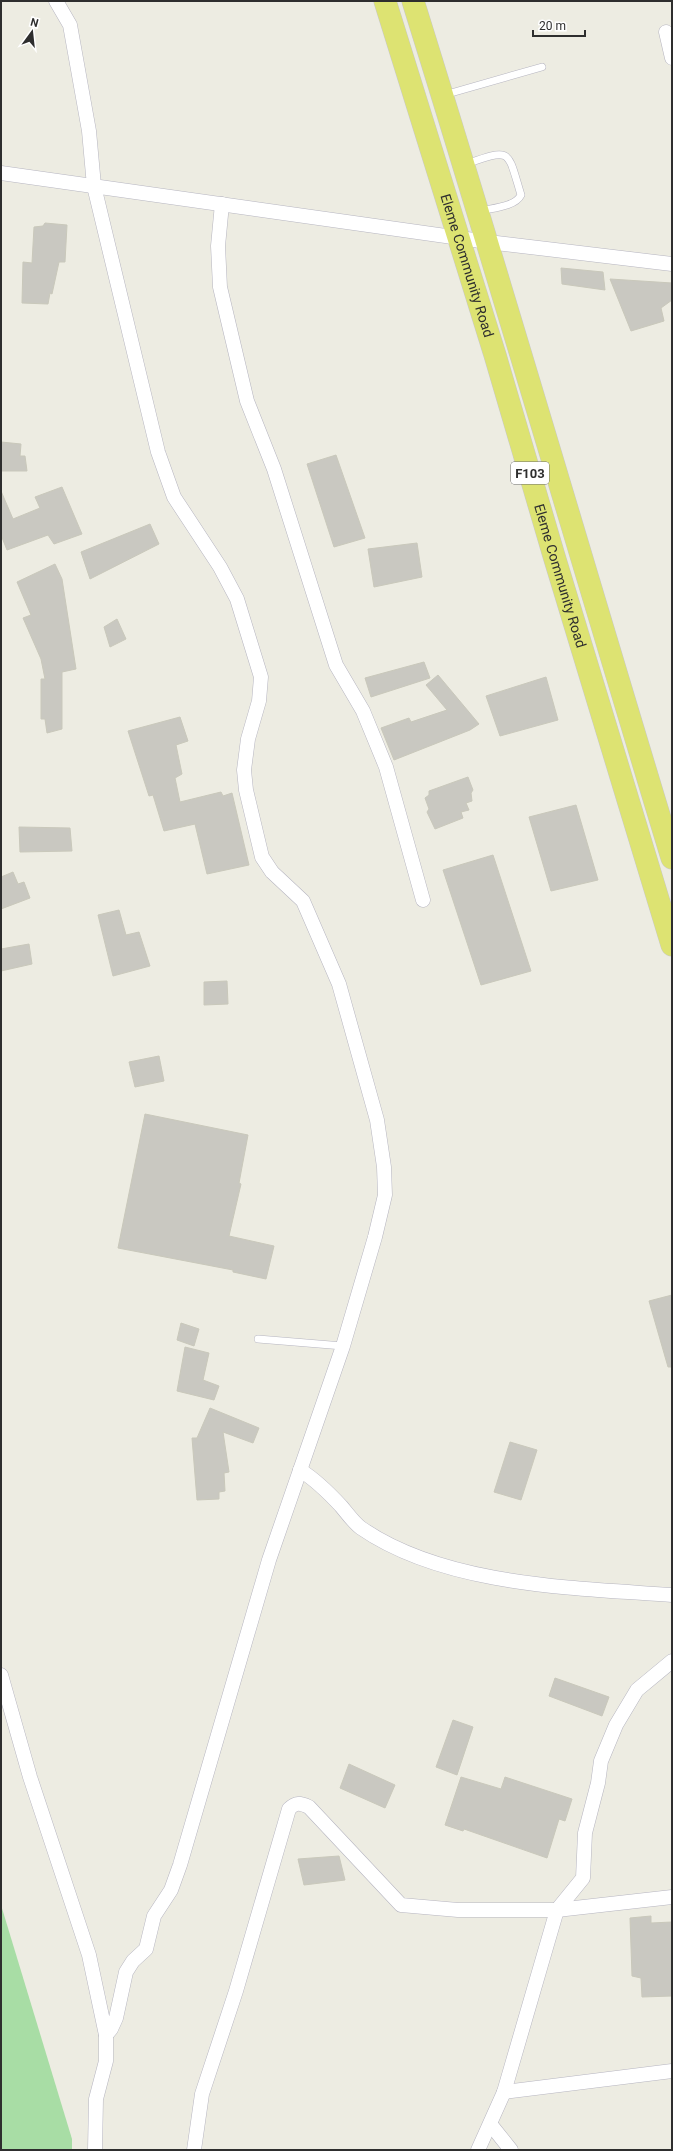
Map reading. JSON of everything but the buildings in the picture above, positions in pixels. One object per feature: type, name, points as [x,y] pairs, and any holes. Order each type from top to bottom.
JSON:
[{"type":"main road","name":"Eleme Community Road","points":[[385,1],[672,945]]},
{"type":"main road","name":"Eleme Community Road","points":[[413,1],[479,212],[521,357],[672,858]]},
{"type":"street","points":[[56,1],[70,25],[72,32],[89,131],[94,186],[158,452],[174,497],[220,567],[237,599],[261,677],[259,701],[248,739],[244,770],[246,790],[262,857],[272,872],[303,901],[339,984],[377,1120],[384,1167],[385,1195],[375,1237],[343,1346],[269,1560],[180,1866],[171,1890],[154,1916],[146,1949],[133,1961],[126,1972],[116,2018],[106,2035]]},
{"type":"street","points":[[666,32],[672,58]]},
{"type":"street","points":[[1,173],[458,238],[672,264]]},
{"type":"street","points":[[222,204],[218,246],[220,286],[247,401],[274,469],[336,665],[363,711],[386,767],[423,900]]},
{"type":"street","points":[[300,1470],[317,1481],[360,1527],[389,1545],[419,1558],[481,1575],[550,1586],[672,1595]]},
{"type":"street","points":[[478,2150],[491,2125],[504,2092],[557,1910],[583,1878],[585,1833],[598,1783],[601,1761],[616,1725],[638,1690],[672,1661]]},
{"type":"street","points":[[1,1675],[30,1777],[89,1955],[106,2035],[106,2061],[96,2099],[95,2150]]},
{"type":"street","points":[[194,2150],[202,2094],[236,1991],[289,1809],[294,1804],[302,1803],[309,1807],[401,1905],[458,1910],[557,1910],[672,1898]]},
{"type":"street","points":[[504,2092],[672,2071]]},
{"type":"street","points":[[491,2125],[511,2150]]},
{"type":"lane","points":[[442,95],[542,67]]},
{"type":"lane","points":[[464,164],[497,153],[504,155],[510,160],[520,195],[518,199],[511,203],[479,212]]},
{"type":"lane","points":[[258,1339],[343,1346]]},
{"type":"green space","points":[[1,1905],[72,2139],[72,2150],[1,2150]]}]
